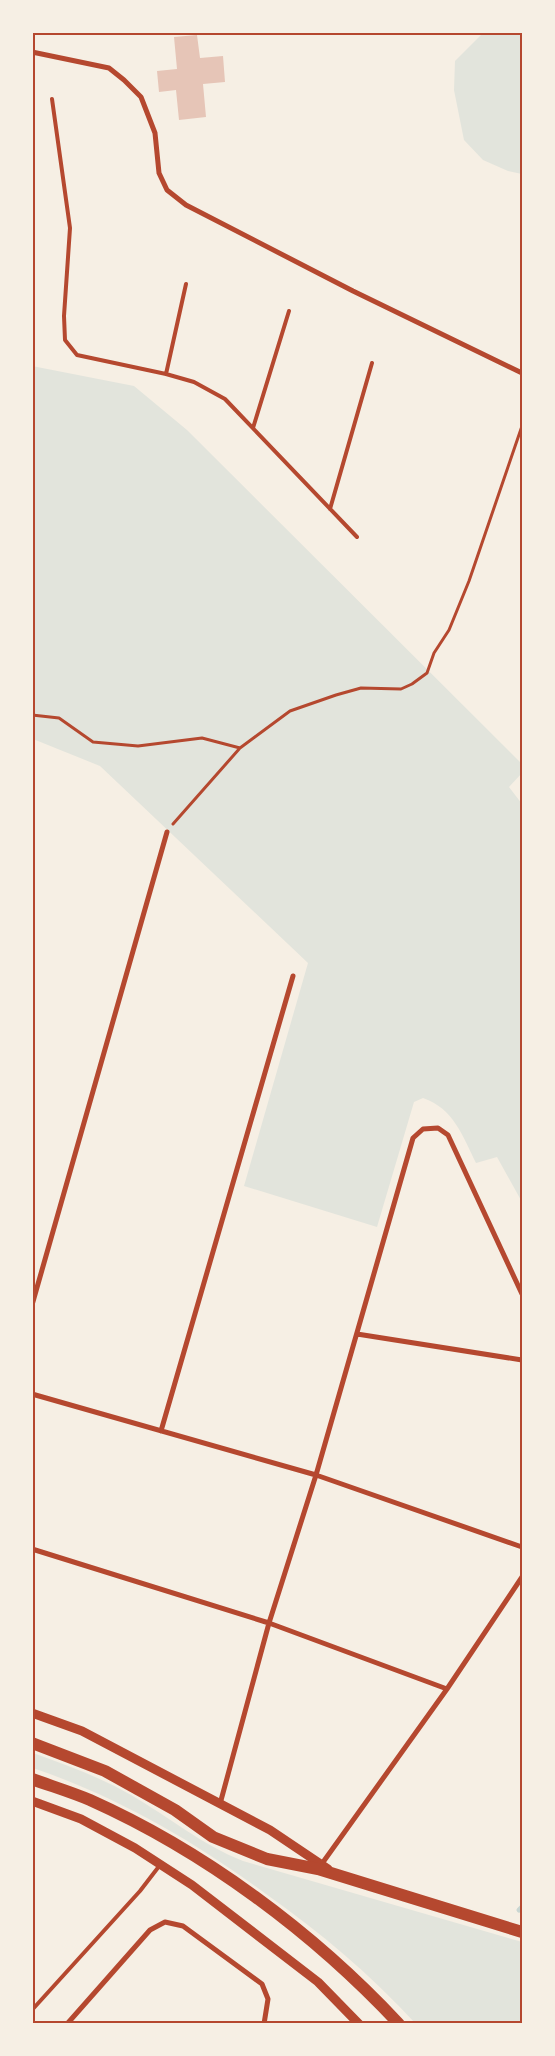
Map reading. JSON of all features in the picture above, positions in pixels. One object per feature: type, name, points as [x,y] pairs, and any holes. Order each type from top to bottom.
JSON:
[{"type":"main road","points":[[32,1743],[105,1771],[175,1810],[213,1837],[235,1847],[267,1859],[320,1867],[335,1874],[522,1932]]},
{"type":"main road","points":[[32,1779],[89,1800],[152,1831],[202,1861],[255,1898],[334,1960],[399,2024]]},
{"type":"street","points":[[32,52],[108,68],[124,80],[141,97],[155,133],[159,173],[167,190],[186,206],[353,291],[522,373]]},
{"type":"street","points":[[32,1305],[167,832]]},
{"type":"street","points":[[161,1431],[293,976]]},
{"type":"street","points":[[220,1804],[269,1623],[316,1475],[413,1138],[424,1129],[430,1127],[438,1128],[448,1135],[522,1294]]},
{"type":"street","points":[[357,1334],[522,1360]]},
{"type":"street","points":[[32,1394],[316,1475],[522,1547]]},
{"type":"street","points":[[32,1549],[269,1623],[447,1689]]},
{"type":"street","points":[[32,1713],[82,1731],[270,1830],[320,1867],[447,1689],[522,1576]]},
{"type":"street","points":[[32,1801],[81,1819],[135,1848],[192,1885],[318,1982],[359,2024]]},
{"type":"street","points":[[67,2024],[150,1930],[165,1922],[183,1926],[262,1984],[268,1999],[264,2024]]},
{"type":"lane","points":[[52,99],[70,228],[64,316],[65,340],[77,354],[194,382],[226,399],[357,537]]},
{"type":"lane","points":[[166,374],[186,284]]},
{"type":"lane","points":[[253,428],[289,311]]},
{"type":"lane","points":[[330,510],[372,363]]},
{"type":"lane","points":[[32,2010],[161,1864]]},
{"type":"path","points":[[167,832],[240,748],[290,711],[336,694],[361,688],[401,689],[412,684],[426,673],[434,653],[449,630],[470,581],[522,426]]},
{"type":"path","points":[[32,715],[59,718],[92,742],[138,746],[202,738],[240,748]]},
{"type":"shaded area","points":[[483,33],[522,33],[522,174],[508,171],[483,160],[464,140],[454,90],[455,61]]},
{"type":"shaded area","points":[[32,366],[134,386],[187,430],[522,764],[522,773],[509,787],[522,804],[522,1202],[497,1157],[476,1163],[450,1116],[434,1103],[423,1098],[414,1102],[377,1227],[244,1186],[308,963],[100,766],[33,739]]},
{"type":"shaded area","points":[[33,1753],[83,1772],[119,1789],[145,1803],[200,1839],[243,1861],[522,1942],[522,2023],[415,2023],[381,1988],[344,1955],[286,1908],[183,1838],[95,1792],[33,1768]]},
{"type":"building","points":[[197,35],[200,58],[223,56],[225,82],[203,84],[206,117],[179,120],[176,90],[159,92],[157,71],[177,69],[174,37]]},
{"type":"waterway","points":[[519,1910],[522,1907]]}]
